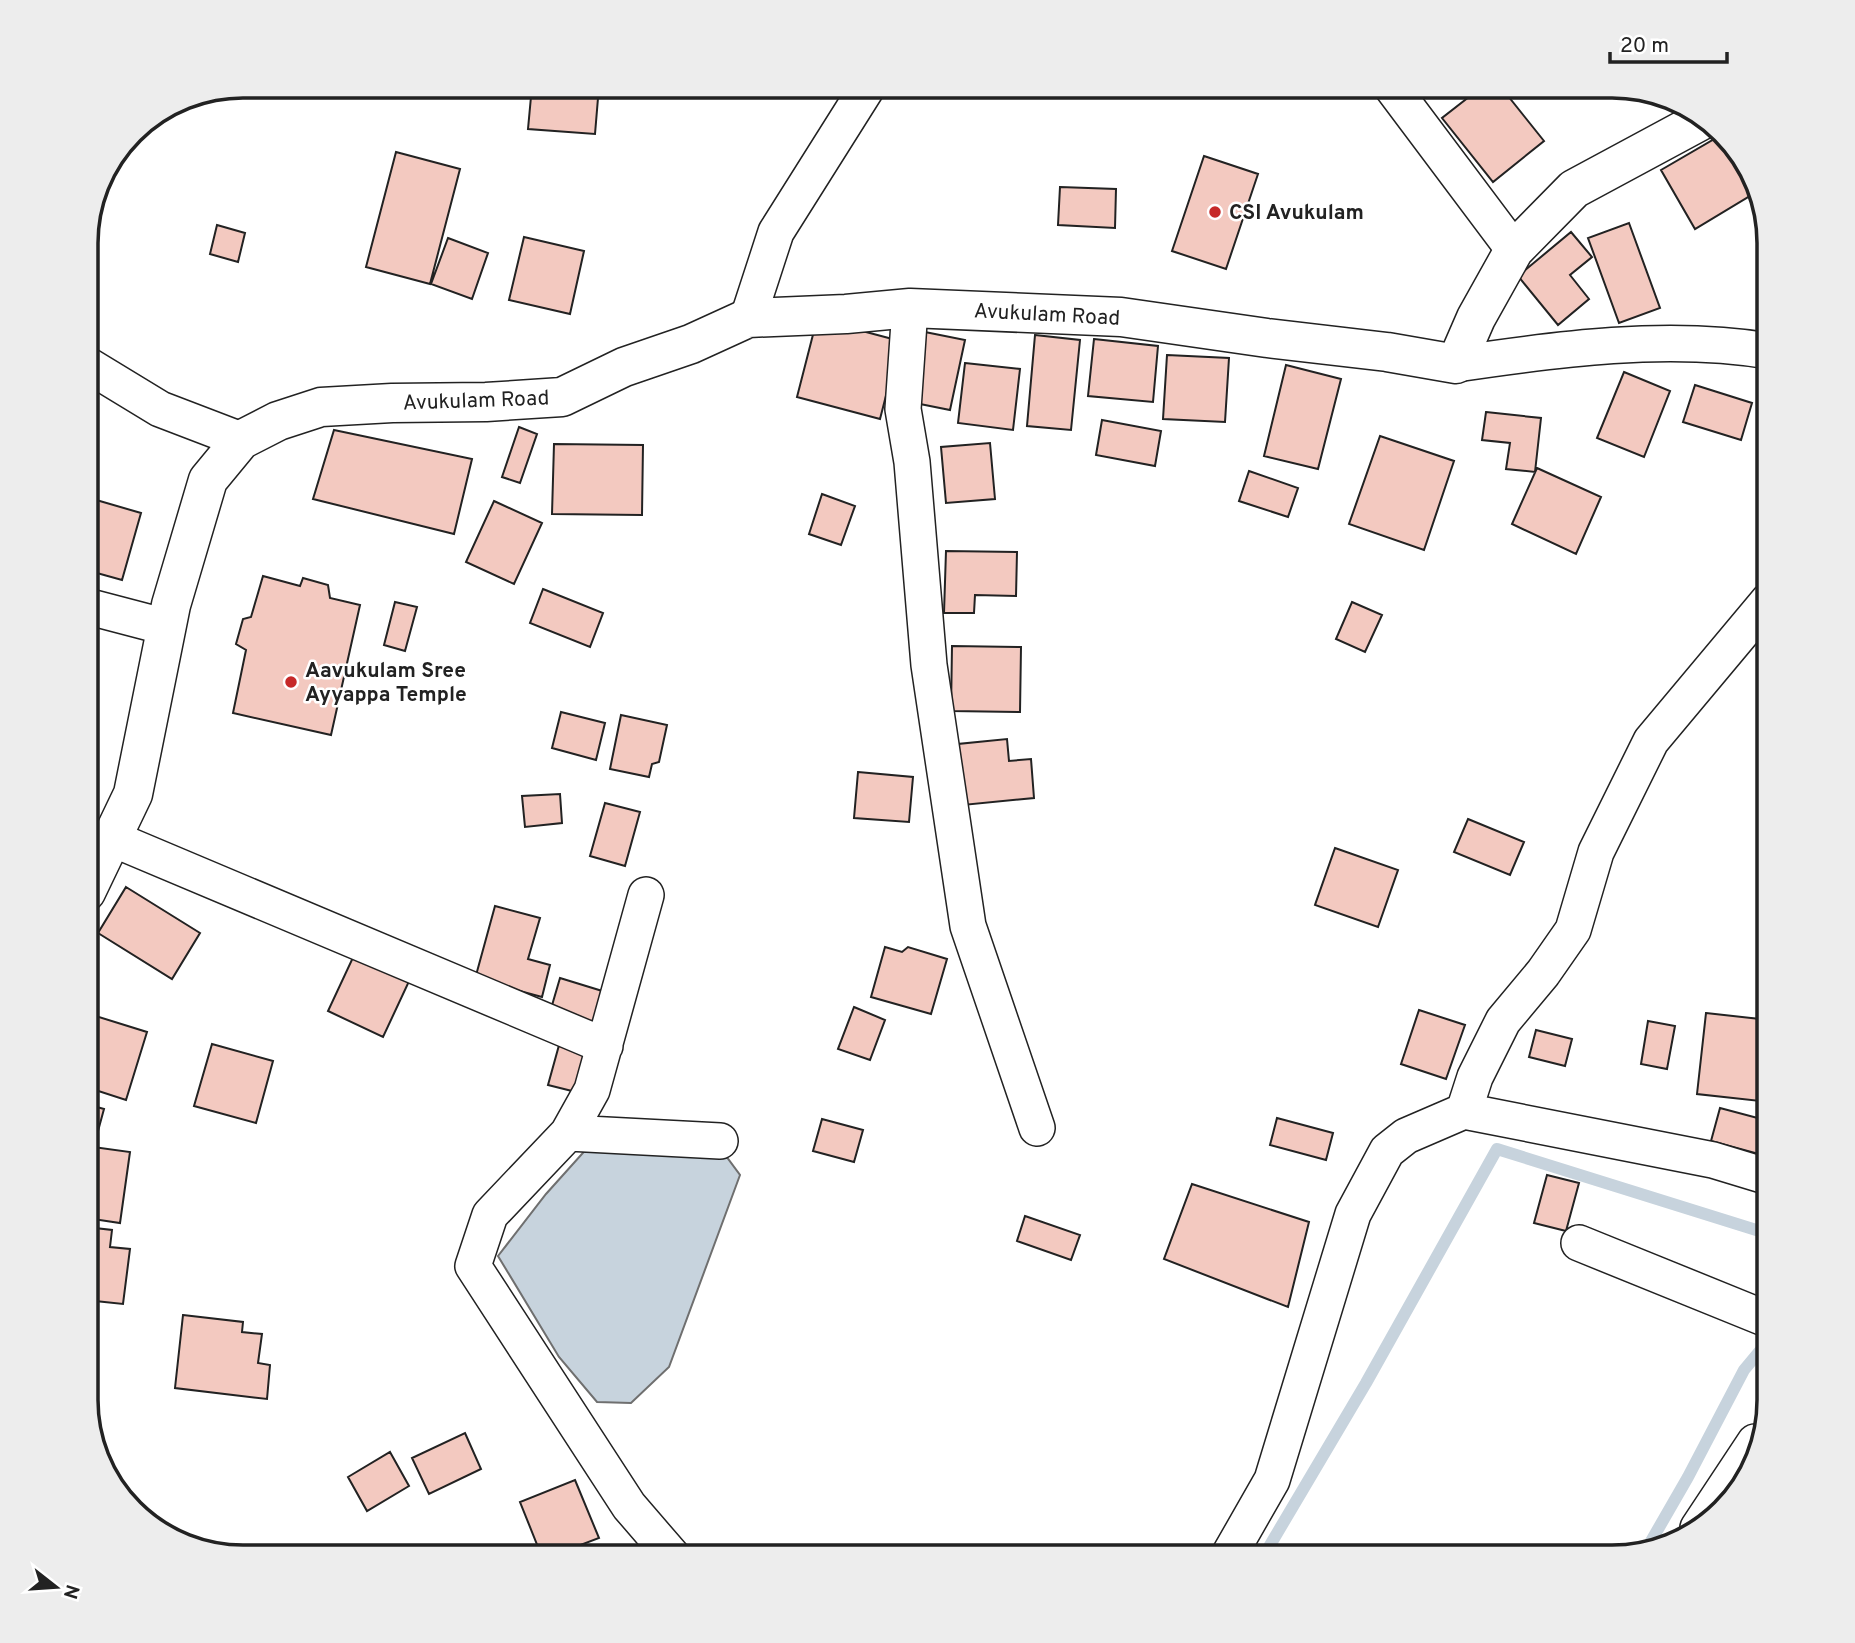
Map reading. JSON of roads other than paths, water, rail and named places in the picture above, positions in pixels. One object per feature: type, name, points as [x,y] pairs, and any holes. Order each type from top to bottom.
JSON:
[{"type":"main road","points":[[1456,364],[1476,318],[1514,250],[1574,189],[1695,124]]},
{"type":"main road","name":"Avukulam Road","points":[[98,866],[132,794],[166,627],[208,480],[241,440],[278,421],[321,407],[562,397],[624,367],[691,344],[748,318],[910,308],[1121,317],[1387,352],[1456,364]]},
{"type":"street","points":[[748,318],[776,232],[860,98]]},
{"type":"street","points":[[1400,98],[1514,250]]},
{"type":"street","points":[[910,308],[903,409],[912,462],[929,665],[968,926],[1037,1128]]},
{"type":"street","points":[[1456,364],[1521,355],[1670,343],[1757,350]]},
{"type":"street","points":[[98,371],[160,409],[241,440]]},
{"type":"street","points":[[98,609],[166,627]]},
{"type":"street","points":[[1464,1111],[1475,1077],[1503,1021],[1543,974],[1573,930],[1596,852],[1651,740],[1757,614]]},
{"type":"street","points":[[111,838],[605,1046]]},
{"type":"street","points":[[646,895],[592,1090],[568,1133],[490,1215],[473,1266],[629,1506],[663,1545]]},
{"type":"street","points":[[1235,1545],[1272,1480],[1353,1214],[1387,1151],[1406,1136],[1464,1111],[1713,1160],[1757,1173]]},
{"type":"street","points":[[568,1133],[720,1140]]},
{"type":"street","points":[[1579,1243],[1757,1315]]},
{"type":"waterway","points":[[1270,1545],[1366,1383],[1497,1149],[1757,1230]]},
{"type":"waterway","points":[[1652,1539],[1744,1370],[1757,1354]]},
{"type":"place","name":"CSI Avukulam","points":[[1215,212]]},
{"type":"place","name":"Aavukulam Sree Ayyappa Temple","points":[[291,682]]}]
